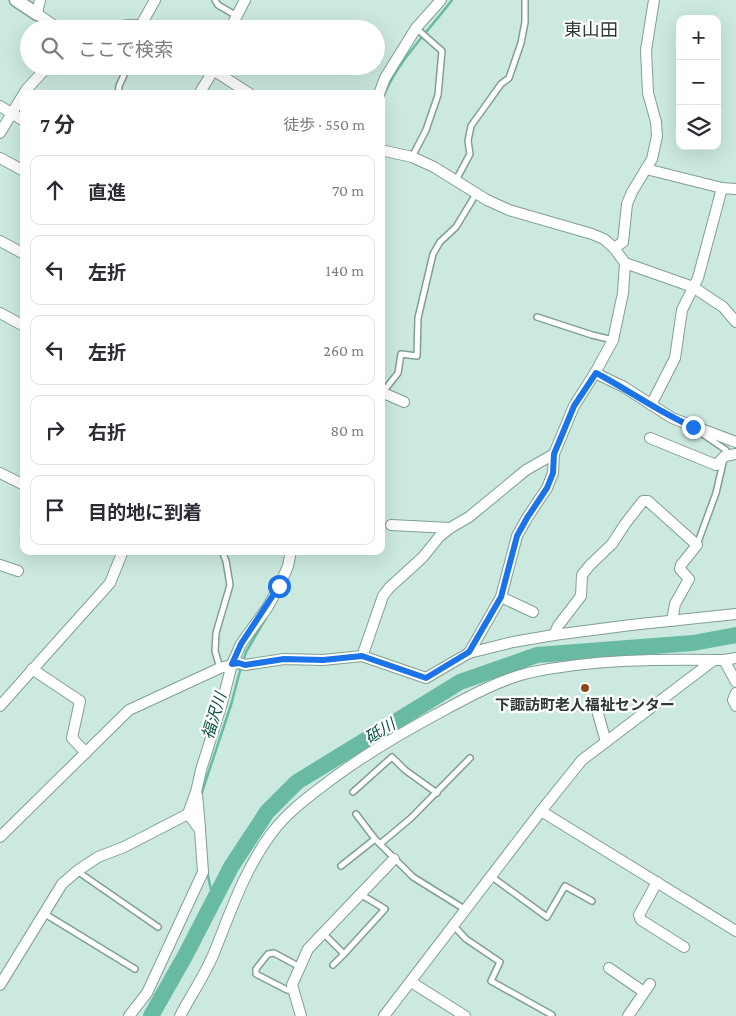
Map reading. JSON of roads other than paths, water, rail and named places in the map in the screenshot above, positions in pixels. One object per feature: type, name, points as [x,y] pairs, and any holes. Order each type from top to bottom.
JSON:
[{"type":"street","points":[[16,0],[46,20]]},
{"type":"street","points":[[37,14],[40,0]]},
{"type":"street","points":[[149,20],[155,0]]},
{"type":"street","points":[[235,20],[245,0]]},
{"type":"street","points":[[380,90],[385,78],[416,28],[441,0]]},
{"type":"street","points":[[614,248],[623,242],[627,204],[654,153],[657,136],[656,122],[648,93],[646,50],[654,0]]},
{"type":"street","points":[[26,90],[40,75]]},
{"type":"street","points":[[201,90],[206,75]]},
{"type":"street","points":[[220,75],[244,90]]},
{"type":"street","points":[[0,133],[20,99]]},
{"type":"street","points":[[0,106],[20,119]]},
{"type":"street","points":[[385,151],[412,157],[476,194],[509,210],[604,239],[614,248],[625,263],[693,287],[723,307],[736,322]]},
{"type":"street","points":[[0,158],[20,169]]},
{"type":"street","points":[[646,170],[722,188],[736,189]]},
{"type":"street","points":[[651,406],[674,358],[682,310],[693,287],[710,237],[722,188]]},
{"type":"street","points":[[0,241],[20,252]]},
{"type":"street","points":[[469,652],[501,597],[517,536],[547,488],[553,473],[554,454],[574,406],[596,373],[614,340],[625,263]]},
{"type":"street","points":[[0,313],[20,324]]},
{"type":"street","points":[[596,373],[624,387],[672,418],[736,442]]},
{"type":"street","points":[[385,393],[404,402]]},
{"type":"street","points":[[650,438],[716,465],[724,456],[736,454]]},
{"type":"street","points":[[364,651],[383,596],[389,588],[423,557],[439,537],[450,528],[469,516],[526,470],[554,454]]},
{"type":"street","points":[[0,474],[20,482]]},
{"type":"street","points":[[554,635],[558,626],[581,596],[582,576],[590,565],[612,544],[643,502],[648,501],[697,545],[681,565],[680,569],[689,580],[675,604],[672,621]]},
{"type":"street","points":[[391,525],[450,528]]},
{"type":"street","points":[[0,706],[110,583],[120,555]]},
{"type":"street","points":[[0,985],[62,884],[77,871],[98,858],[124,847],[188,814],[222,703],[239,664],[241,644],[279,586],[288,566],[290,555]]},
{"type":"street","points":[[0,565],[18,571]]},
{"type":"street","points":[[501,597],[533,612]]},
{"type":"street","points":[[0,837],[129,710],[220,668],[284,659],[323,660],[362,656],[426,678],[469,652],[554,635],[736,614]]},
{"type":"street","points":[[180,1016],[213,955],[241,884],[257,855],[284,818],[345,768],[387,741],[462,700],[528,673],[591,664],[648,659],[719,660],[736,658]]},
{"type":"street","points":[[719,660],[736,682]]},
{"type":"street","points":[[384,1016],[582,760],[719,660]]},
{"type":"street","points":[[32,670],[80,701],[72,738],[86,753]]},
{"type":"street","points":[[736,693],[733,700],[736,706]]},
{"type":"street","points":[[595,703],[606,742]]},
{"type":"street","points":[[130,1016],[147,993],[203,872],[196,792]]},
{"type":"street","points":[[541,811],[735,929]]},
{"type":"street","points":[[188,814],[200,830]]},
{"type":"street","points":[[301,1016],[292,985],[308,949],[322,932],[394,859]]},
{"type":"street","points":[[657,882],[639,915],[642,920],[684,947]]},
{"type":"street","points":[[609,968],[647,988],[628,1016]]},
{"type":"street","points":[[411,982],[465,1016]]},
{"type":"lane","points":[[215,0],[218,5],[237,16]]},
{"type":"lane","points":[[456,182],[470,154],[468,141],[471,126],[501,84],[509,78],[521,43],[525,0]]},
{"type":"lane","points":[[412,157],[426,130],[438,95],[442,52],[416,28]]},
{"type":"lane","points":[[118,90],[124,75]]},
{"type":"lane","points":[[385,388],[398,373],[401,354],[417,356],[418,318],[433,254],[440,242],[456,228],[476,194]]},
{"type":"lane","points":[[537,317],[614,340]]},
{"type":"lane","points":[[693,427],[726,450],[716,493],[697,545]]},
{"type":"lane","points":[[220,668],[215,651],[216,633],[230,585],[224,555]]},
{"type":"lane","points":[[353,792],[392,757],[405,770],[436,793]]},
{"type":"lane","points":[[380,844],[412,818],[470,758]]},
{"type":"lane","points":[[356,814],[375,839],[413,877],[466,910]]},
{"type":"lane","points":[[341,866],[375,839]]},
{"type":"lane","points":[[77,871],[158,928]]},
{"type":"lane","points":[[492,877],[547,918],[566,886],[592,901]]},
{"type":"lane","points":[[333,965],[385,909],[360,894]]},
{"type":"lane","points":[[45,914],[134,969]]},
{"type":"lane","points":[[454,926],[466,940],[500,962],[491,981],[552,1016]]},
{"type":"lane","points":[[322,932],[344,954]]},
{"type":"lane","points":[[294,991],[287,990],[256,974],[256,969],[268,954],[274,953],[300,967]]},
{"type":"waterway","name":"福沢川","points":[[385,94],[394,75],[412,49],[452,0]]},
{"type":"waterway","name":"福沢川","points":[[293,562],[295,555]]},
{"type":"waterway","name":"福沢川","points":[[243,662],[246,652],[266,618]]},
{"type":"waterway","name":"砥川","points":[[151,1016],[185,956],[231,867],[267,812],[297,782],[460,682],[537,655],[693,643],[736,635]]},
{"type":"waterway","name":"福沢川","points":[[201,795],[231,705],[241,667]]},
{"type":"waterway","name":"福沢川","points":[[207,871],[213,899]]},
{"type":"place","name":"下諏訪町老人福祉センター","points":[[585,688]]},
{"type":"district","name":"東山田","points":[[591,30]]}]
